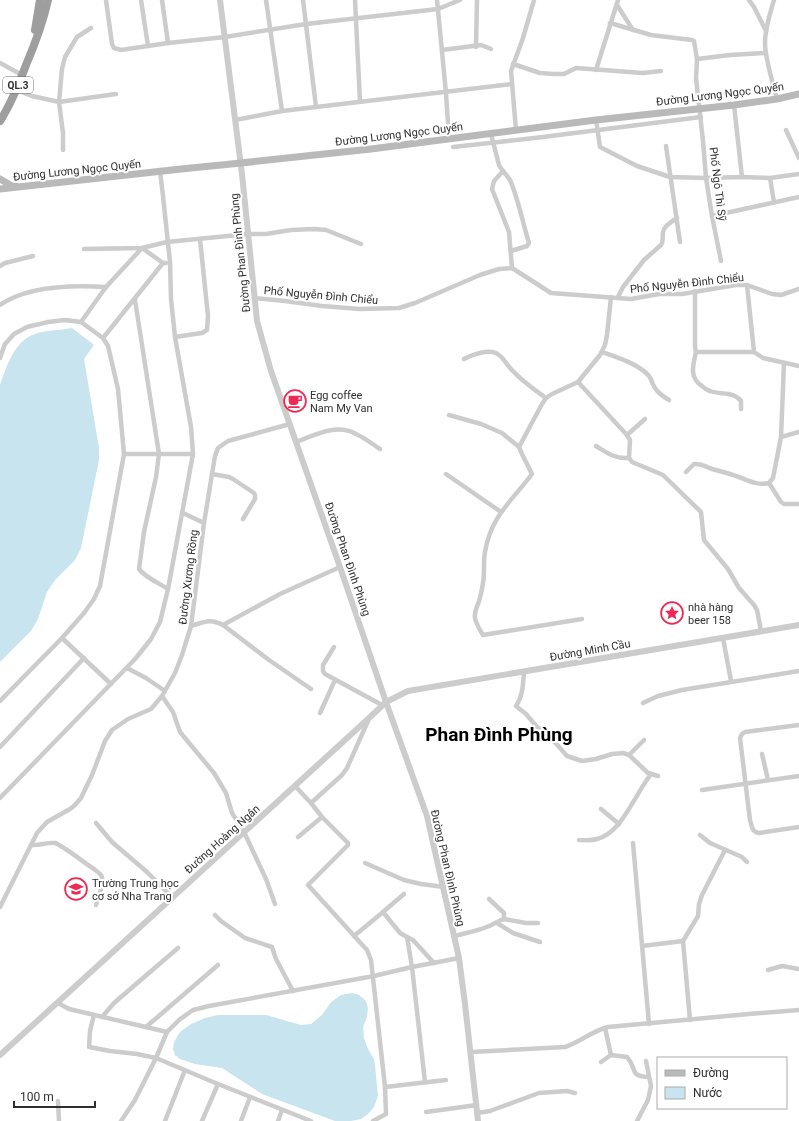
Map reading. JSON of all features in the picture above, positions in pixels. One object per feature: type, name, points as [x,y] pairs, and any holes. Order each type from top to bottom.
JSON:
[{"type":"highway","name":"QL.3","points":[[33,48],[40,0]]},
{"type":"highway","name":"QL.3","points":[[0,122],[16,90],[33,48],[46,11],[48,0]]},
{"type":"main road","name":"Đường Lương Ngọc Quyến","points":[[0,189],[371,149],[596,120],[734,105],[777,99],[799,94]]},
{"type":"main road","points":[[0,180],[12,186],[22,187]]},
{"type":"street","points":[[106,0],[112,44],[114,48],[121,50],[225,37],[306,24],[438,9],[460,0]]},
{"type":"street","points":[[142,0],[148,46]]},
{"type":"street","points":[[162,0],[168,43]]},
{"type":"street","name":"Đường Phan Đình Phùng","points":[[220,0],[258,327],[271,371],[340,567],[384,704],[427,816],[459,958],[466,1004],[478,1121]]},
{"type":"street","points":[[266,0],[282,111]]},
{"type":"street","points":[[303,0],[316,107]]},
{"type":"street","points":[[354,0],[360,102]]},
{"type":"street","points":[[437,0],[446,93],[448,139]]},
{"type":"street","points":[[476,46],[477,0]]},
{"type":"street","points":[[516,130],[511,71],[523,38],[534,0]]},
{"type":"street","points":[[748,0],[754,7],[766,31]]},
{"type":"street","points":[[774,0],[766,31],[765,43],[777,99]]},
{"type":"street","points":[[596,70],[618,2]]},
{"type":"street","points":[[618,2],[633,30]]},
{"type":"street","points":[[610,23],[633,30]]},
{"type":"street","points":[[63,150],[63,134],[59,102],[62,69],[65,57],[77,37],[91,28]]},
{"type":"street","name":"Phố Ngô Thì Sỹ","points":[[633,30],[651,35],[692,40],[695,44],[697,59],[696,78],[706,178],[721,261]]},
{"type":"street","points":[[442,50],[483,45],[491,49]]},
{"type":"street","points":[[697,59],[766,53]]},
{"type":"street","points":[[0,63],[22,75]]},
{"type":"street","points":[[513,64],[540,73],[554,74],[564,74],[576,68],[643,73],[661,71]]},
{"type":"street","points":[[235,120],[282,111],[446,93],[512,84]]},
{"type":"street","points":[[16,90],[32,96],[59,102],[116,94]]},
{"type":"street","points":[[734,105],[742,177]]},
{"type":"street","points":[[453,147],[701,117]]},
{"type":"street","points":[[596,120],[599,145],[601,148],[637,166],[670,177],[770,178],[799,174]]},
{"type":"street","points":[[786,130],[799,158]]},
{"type":"street","points":[[491,134],[500,165],[509,178],[513,188],[529,243],[527,246],[511,251]]},
{"type":"street","points":[[666,146],[680,242]]},
{"type":"street","points":[[0,798],[127,668],[151,639],[160,622],[183,513],[193,454],[191,427],[175,336],[171,299],[170,262],[160,171]]},
{"type":"street","points":[[503,171],[494,182],[492,189],[509,232],[512,268]]},
{"type":"street","points":[[770,178],[774,202]]},
{"type":"street","points":[[712,216],[799,197]]},
{"type":"street","points":[[618,298],[623,287],[644,260],[663,242],[664,229],[677,218]]},
{"type":"street","points":[[84,249],[142,248],[167,242],[314,229],[326,230],[362,244]]},
{"type":"street","points":[[175,336],[202,333],[208,330],[208,316],[200,239]]},
{"type":"street","points":[[142,248],[163,263],[170,262]]},
{"type":"street","points":[[81,322],[106,287],[142,248]]},
{"type":"street","points":[[0,266],[5,263],[33,256]]},
{"type":"street","points":[[103,338],[135,300],[163,263]]},
{"type":"street","name":"Phố Nguyễn Đình Chiểu","points":[[254,298],[360,309],[399,308],[415,303],[480,275],[499,269],[512,268],[551,292],[631,299],[659,294],[682,294],[747,285],[772,294],[781,295],[799,289]]},
{"type":"street","points":[[747,285],[754,352]]},
{"type":"street","points":[[0,305],[8,299],[30,292],[86,286],[106,287]]},
{"type":"street","points":[[696,291],[696,352],[693,364],[695,382],[709,391],[730,394],[738,398],[741,401],[741,409]]},
{"type":"street","points":[[519,447],[546,398],[578,382],[602,352],[607,335],[611,297]]},
{"type":"street","points":[[135,300],[159,454],[156,477],[144,532],[139,568],[142,573],[168,588]]},
{"type":"street","points":[[0,358],[5,344],[14,334],[27,327],[48,322],[65,320],[81,322],[103,338],[108,346],[112,359],[118,389],[124,454],[100,586],[94,599],[62,638],[0,701]]},
{"type":"street","points":[[0,341],[5,344]]},
{"type":"street","points":[[464,359],[475,354],[489,352],[497,353],[512,371],[546,398]]},
{"type":"street","points":[[602,352],[642,370],[649,376],[658,392],[668,400]]},
{"type":"street","points":[[696,352],[754,352],[763,358],[799,366]]},
{"type":"street","points":[[686,472],[694,464],[698,464],[710,469],[740,477],[755,484],[769,483],[773,478],[780,437],[784,363]]},
{"type":"street","points":[[578,382],[627,435],[630,440],[629,458],[632,462],[663,475],[701,512],[704,540],[728,569],[739,588],[754,605],[757,610],[761,632]]},
{"type":"street","points":[[449,415],[481,424],[502,433],[519,447],[532,474],[500,512],[489,535],[484,553],[485,571],[483,584],[479,601],[474,611],[475,619],[483,635],[582,619]]},
{"type":"street","points":[[627,435],[645,419]]},
{"type":"street","name":"Đường Xương Rồng","points":[[0,907],[2,898],[37,833],[47,822],[70,809],[81,798],[87,787],[105,741],[112,730],[128,719],[151,709],[158,702],[165,691],[182,655],[191,626],[204,522],[215,456],[218,448],[228,441],[290,424]]},
{"type":"street","points":[[296,442],[329,430],[338,429],[355,433],[380,449]]},
{"type":"street","points":[[780,437],[799,432]]},
{"type":"street","points":[[596,446],[612,456],[629,458]]},
{"type":"street","points":[[124,454],[193,454]]},
{"type":"street","points":[[212,474],[229,477],[254,493],[255,499],[243,519]]},
{"type":"street","points":[[446,474],[500,512]]},
{"type":"street","points":[[769,483],[781,502],[784,504],[799,504]]},
{"type":"street","points":[[183,513],[190,518],[204,522]]},
{"type":"street","points":[[223,625],[280,594],[340,567]]},
{"type":"street","points":[[191,626],[211,620],[223,625],[269,660],[311,689]]},
{"type":"street","name":"Đường Minh Cầu","points":[[384,704],[408,691],[799,625]]},
{"type":"street","points":[[62,638],[111,684]]},
{"type":"street","points":[[723,638],[731,681]]},
{"type":"street","points":[[334,647],[323,666],[323,671],[325,674],[384,704]]},
{"type":"street","points":[[0,747],[84,658]]},
{"type":"street","points":[[127,668],[146,678],[165,691]]},
{"type":"street","points":[[642,703],[658,696],[682,690],[799,671]]},
{"type":"street","points":[[524,672],[522,693],[516,706],[526,714],[537,727],[545,731],[567,756],[582,761],[623,752],[629,755],[650,774],[658,776]]},
{"type":"street","points":[[320,713],[335,680]]},
{"type":"street","points":[[162,696],[172,712],[180,732],[204,761],[226,794],[235,819],[244,832],[266,879],[275,904]]},
{"type":"street","name":"Đường Hoàng Ngân","points":[[0,1055],[384,704]]},
{"type":"street","points":[[311,803],[342,775],[347,768],[368,719]]},
{"type":"street","points":[[799,725],[745,732],[740,738],[752,828],[754,831],[759,833],[799,827]]},
{"type":"street","points":[[629,755],[644,740]]},
{"type":"street","points":[[762,754],[768,780]]},
{"type":"street","points":[[579,840],[592,840],[604,837],[619,824],[650,774]]},
{"type":"street","points":[[702,790],[799,776]]},
{"type":"street","points":[[295,786],[322,817],[348,843],[348,846],[308,885],[367,950],[369,955],[374,976],[387,1121]]},
{"type":"street","points":[[601,809],[619,824]]},
{"type":"street","points":[[298,837],[322,817]]},
{"type":"street","points":[[96,823],[112,842],[147,872],[172,897]]},
{"type":"street","points":[[700,835],[710,843],[742,857],[747,862]]},
{"type":"street","points":[[31,845],[35,846],[49,843],[58,844],[99,873],[102,878],[102,882],[96,905]]},
{"type":"street","points":[[633,843],[649,1024]]},
{"type":"street","points":[[690,1020],[683,941],[698,916],[702,895],[725,850]]},
{"type":"street","points":[[365,863],[404,880],[444,887]]},
{"type":"street","points":[[354,936],[404,894]]},
{"type":"street","points":[[488,899],[504,913],[504,919]]},
{"type":"street","points":[[383,912],[400,933],[413,940],[434,963]]},
{"type":"street","points":[[215,915],[245,938],[272,947],[276,959],[293,991]]},
{"type":"street","points":[[454,936],[477,931],[504,919],[526,923],[538,923]]},
{"type":"street","points":[[497,923],[513,933],[540,942]]},
{"type":"street","points":[[407,937],[412,967],[425,1082]]},
{"type":"street","points":[[642,946],[683,941]]},
{"type":"street","points":[[102,1017],[114,1003],[178,948]]},
{"type":"street","points":[[121,1121],[135,1100],[167,1032],[179,1020],[193,1010],[374,976],[459,958]]},
{"type":"street","points":[[146,1027],[218,965]]},
{"type":"street","points":[[768,970],[782,966],[799,969]]},
{"type":"street","points":[[58,1003],[69,1009],[167,1032]]},
{"type":"street","points":[[471,1052],[565,1048],[596,1031],[605,1028],[799,1010]]},
{"type":"street","points":[[94,1015],[90,1032],[89,1047],[156,1058],[311,1121]]},
{"type":"street","points":[[605,1028],[611,1055]]},
{"type":"street","points":[[601,1062],[611,1055],[627,1057],[636,1074],[649,1077]]},
{"type":"street","points":[[637,1121],[650,1094],[651,1086],[646,1061]]},
{"type":"street","points":[[165,1121],[185,1070]]},
{"type":"street","points":[[385,1087],[446,1080]]},
{"type":"street","points":[[202,1121],[218,1084]]},
{"type":"street","points":[[477,1113],[490,1112],[539,1093],[567,1090],[575,1093]]},
{"type":"street","points":[[241,1121],[250,1097]]},
{"type":"street","points":[[58,1101],[59,1121]]},
{"type":"street","points":[[426,1112],[477,1105]]},
{"type":"street","points":[[278,1121],[282,1110]]},
{"type":"street","points":[[373,1121],[386,1114]]},
{"type":"water","points":[[72,328],[94,345],[84,359],[99,448],[99,460],[81,548],[75,560],[55,580],[47,592],[38,619],[31,631],[0,662],[0,385],[14,352],[25,339],[42,332]]},
{"type":"water","points":[[352,993],[359,995],[366,1001],[368,1008],[367,1017],[363,1027],[364,1038],[374,1059],[378,1096],[374,1107],[361,1119],[351,1121],[335,1121],[262,1094],[222,1068],[195,1064],[180,1059],[175,1055],[173,1049],[174,1042],[180,1032],[191,1024],[205,1018],[218,1015],[266,1015],[301,1025],[311,1024],[322,1015],[331,1002],[341,995]]},
{"type":"place","name":"Egg coffee Nam My Van","points":[[295,401]]},
{"type":"place","name":"nhà hàng beer 158","points":[[672,613]]},
{"type":"place","name":"Trường Trung học cơ sở Nha Trang","points":[[76,889]]},
{"type":"district","name":"Phan Đình Phùng","points":[[499,734]]}]
